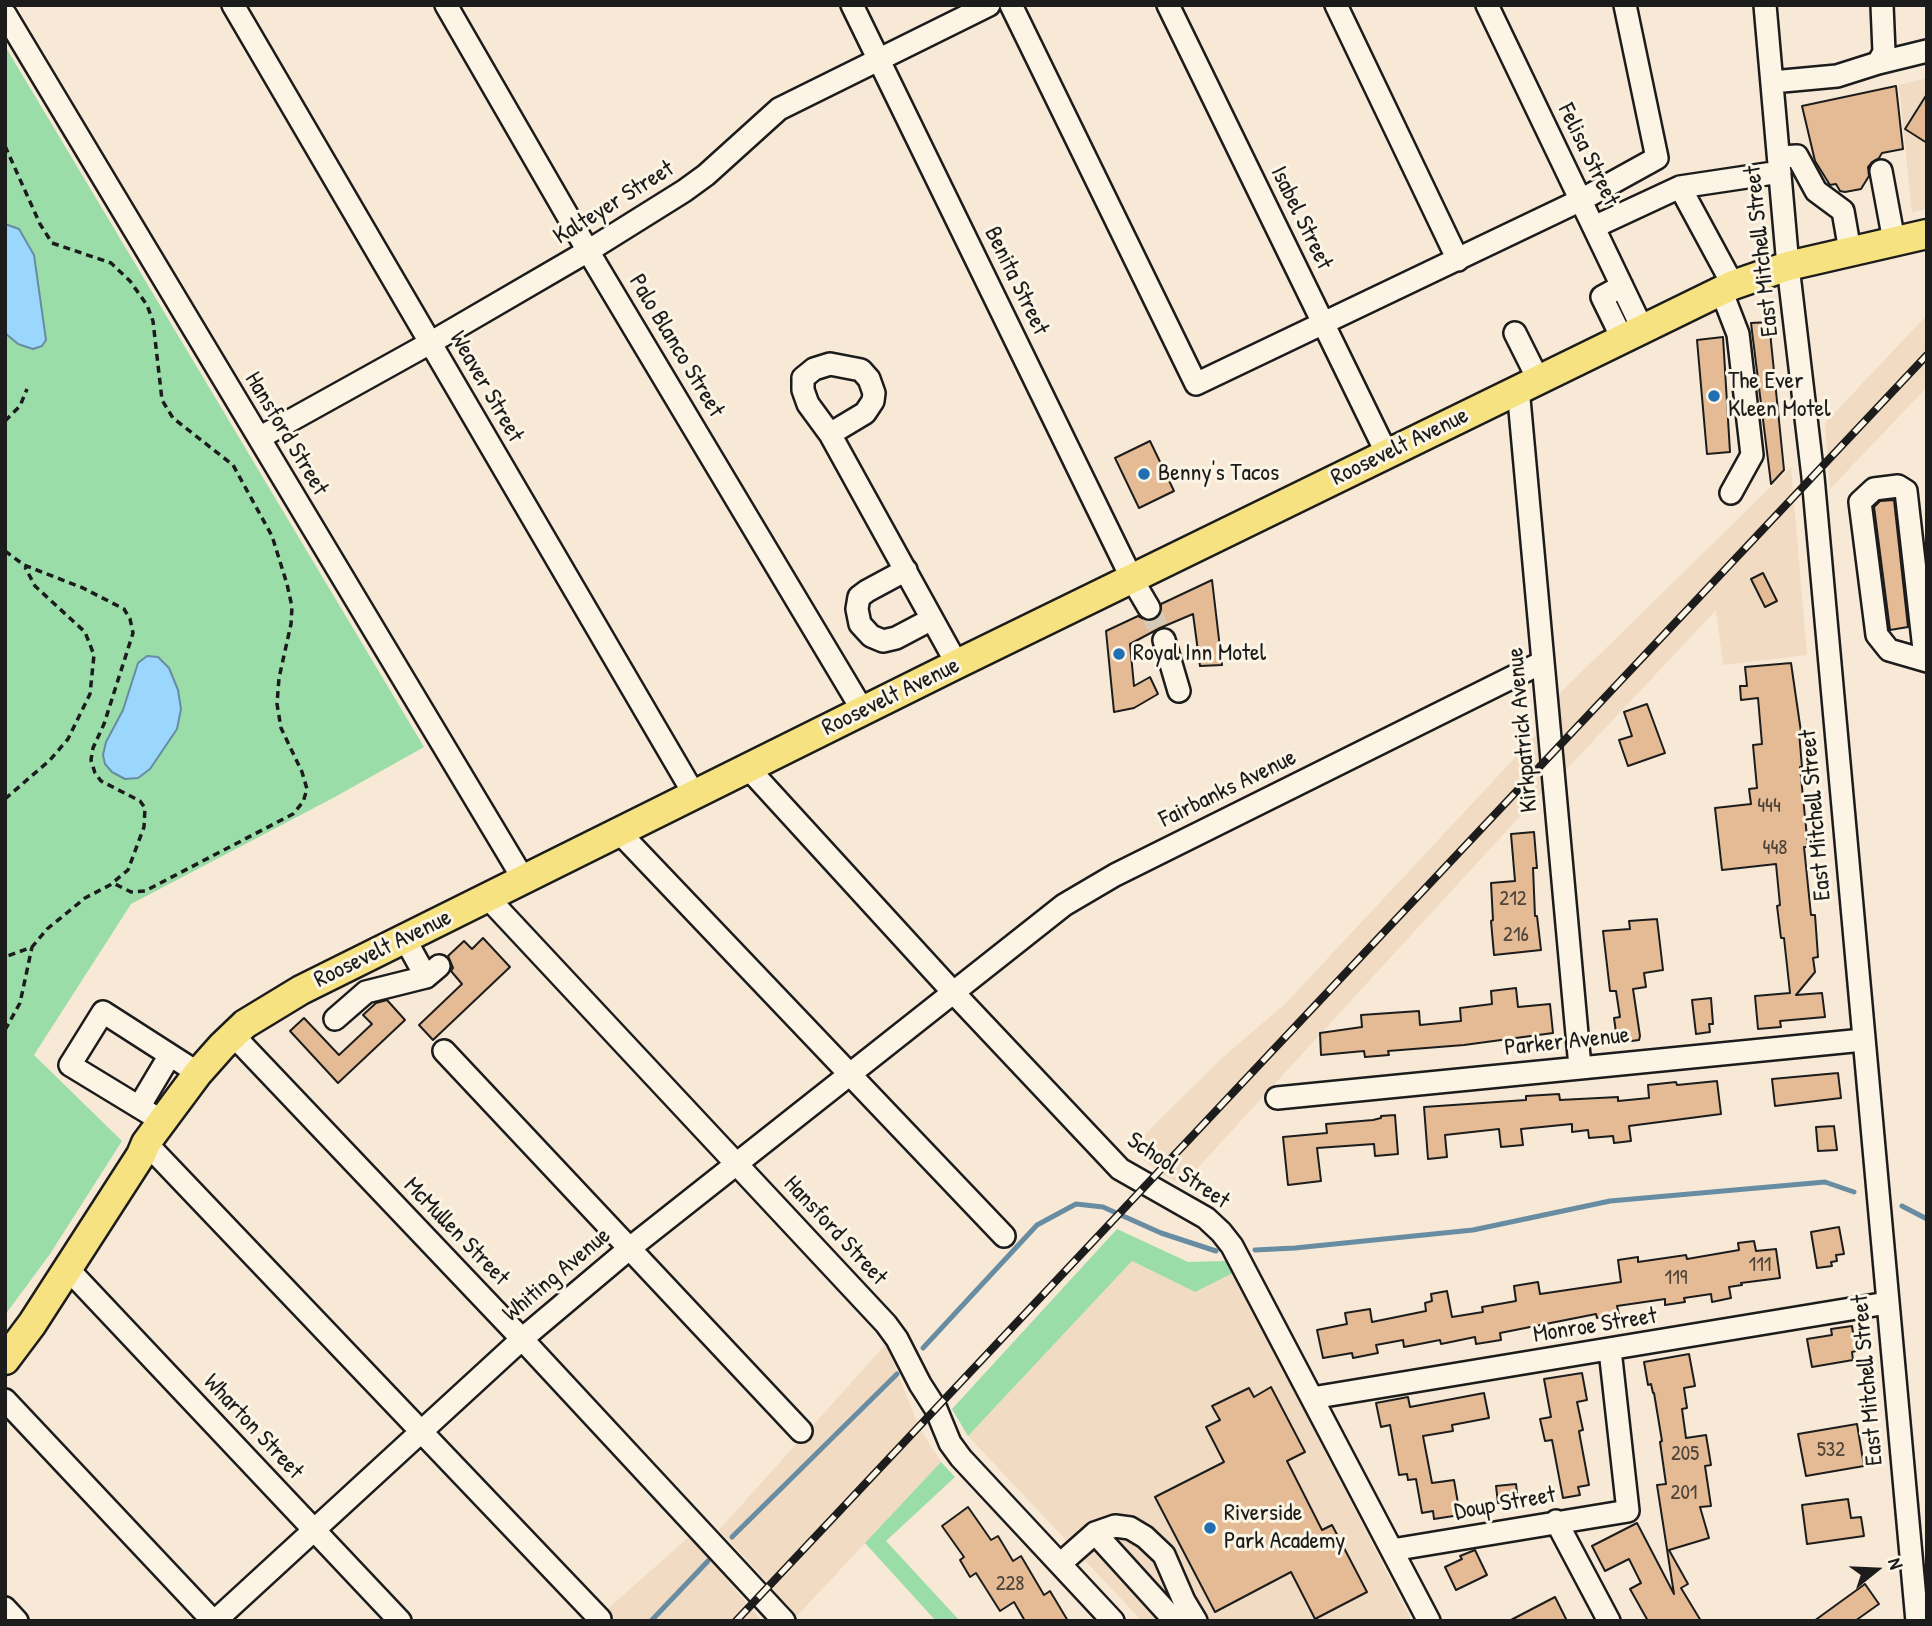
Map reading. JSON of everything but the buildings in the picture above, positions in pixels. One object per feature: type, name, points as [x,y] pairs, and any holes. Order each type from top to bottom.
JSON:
[{"type":"main road","name":"Roosevelt Avenue","points":[[5,1360],[32,1324],[141,1155],[149,1124],[245,1024],[300,990],[1528,383],[1727,288],[1788,265],[1927,234]]},
{"type":"street","name":"Weaver Street","points":[[233,5],[694,794]]},
{"type":"street","name":"Palo Blanco Street","points":[[446,5],[863,711]]},
{"type":"street","name":"Benita Street","points":[[852,5],[1132,579],[1149,608]]},
{"type":"street","name":"Kalteyer Street","points":[[258,438],[589,251],[706,175],[779,109],[989,5]]},
{"type":"street","points":[[1011,5],[1196,384],[1581,200],[1657,158],[1625,5]]},
{"type":"street","name":"Isabel Street","points":[[1168,5],[1387,454]]},
{"type":"street","points":[[1336,5],[1458,260]]},
{"type":"street","name":"Felisa Street","points":[[1487,5],[1622,286],[1632,333]]},
{"type":"street","name":"East Mitchell Street","points":[[1765,5],[1788,265],[1813,477],[1917,1621]]},
{"type":"street","points":[[1878,63],[1884,52],[1882,5]]},
{"type":"street","name":"Hansford Street","points":[[5,14],[524,880]]},
{"type":"street","points":[[1772,82],[1837,76],[1927,51]]},
{"type":"street","points":[[1594,227],[1680,187],[1779,164],[1797,156],[1816,191],[1843,211],[1850,251]]},
{"type":"street","points":[[1881,171],[1894,241]]},
{"type":"street","points":[[1680,187],[1727,288],[1738,334],[1752,455],[1731,493]]},
{"type":"street","points":[[1515,333],[1528,383]]},
{"type":"street","name":"Kirkpatrick Avenue","points":[[1528,383],[1543,662],[1580,1067]]},
{"type":"street","points":[[830,434],[957,664]]},
{"type":"street","points":[[1898,486],[1906,491],[1926,659],[1889,650],[1877,635],[1860,502],[1874,489],[1898,486]]},
{"type":"street","points":[[906,570],[859,597],[857,609],[860,624],[871,636],[883,641],[896,638],[932,619]]},
{"type":"street","points":[[1164,640],[1179,691]]},
{"type":"street","name":"Fairbanks Avenue","points":[[953,991],[1064,905],[1115,875],[1543,662]]},
{"type":"street","name":"School Street","points":[[748,768],[1120,1169],[1206,1218],[1221,1232],[1232,1246],[1429,1621]]},
{"type":"street","points":[[619,832],[1004,1236]]},
{"type":"street","name":"Hansford Street","points":[[488,898],[886,1324],[897,1339],[936,1409],[950,1443],[961,1458],[1113,1621]]},
{"type":"street","points":[[335,1018],[366,992],[432,971],[405,939]]},
{"type":"street","name":"Whiting Avenue","points":[[214,1621],[522,1339],[630,1248],[953,991]]},
{"type":"street","points":[[198,1073],[103,1012],[69,1065],[149,1124],[421,1431],[600,1619]]},
{"type":"street","name":"McMullen Street","points":[[233,1035],[785,1621]]},
{"type":"street","name":"Parker Avenue","points":[[1277,1098],[1863,1040]]},
{"type":"street","points":[[444,1051],[801,1431]]},
{"type":"street","points":[[149,1124],[170,1055]]},
{"type":"street","name":"Wharton Street","points":[[67,1268],[400,1621]]},
{"type":"street","name":"Monroe Street","points":[[1312,1398],[1887,1303]]},
{"type":"street","name":"Doup Street","points":[[1392,1550],[1628,1511],[1611,1350]]},
{"type":"street","points":[[5,1400],[214,1621]]},
{"type":"street","points":[[1556,1521],[1609,1621]]},
{"type":"street","points":[[1060,1564],[1095,1533],[1115,1526],[1130,1528],[1145,1537],[1164,1555],[1196,1621]]},
{"type":"street","points":[[1095,1533],[1175,1621]]},
{"type":"street","points":[[5,1608],[17,1621]]},
{"type":"path","points":[[5,146],[40,224],[52,243],[111,264],[130,281],[147,305],[153,321],[162,400],[173,418],[233,466],[272,536],[292,607],[277,704],[281,728],[307,789],[303,802],[293,814],[145,891],[131,892],[113,883]]},
{"type":"path","points":[[5,421],[20,406],[27,389]]},
{"type":"path","points":[[5,551],[24,565],[83,588],[124,609],[130,619],[133,632],[91,760],[101,781],[141,801],[145,808],[144,827],[128,870],[113,883],[85,898],[47,929],[32,947],[20,1003],[5,1030]]},
{"type":"path","points":[[5,799],[50,760],[68,739],[90,694],[94,656],[85,632],[35,586],[24,565]]},
{"type":"path","points":[[5,957],[32,947]]},
{"type":"shaded area","points":[[1927,78],[1927,209],[1912,212],[1899,85]]},
{"type":"shaded area","points":[[1927,315],[1927,387],[1830,489],[1825,423]]},
{"type":"shaded area","points":[[1791,467],[1807,655],[1723,665],[1716,610],[1564,772],[1553,700]]},
{"type":"shaded area","points":[[1540,731],[1543,791],[1182,1185],[1145,1161],[1132,1147],[1222,1058],[1286,1003]]},
{"type":"shaded area","name":"Riverside Park Academy","points":[[1132,1261],[1195,1292],[1233,1273],[1412,1621],[1142,1621],[968,1436]]},
{"type":"shaded area","points":[[886,1344],[919,1427],[941,1462],[793,1620],[770,1585],[719,1530]]},
{"type":"shaded area","points":[[690,1536],[762,1621],[594,1621]]},
{"type":"green space","points":[[5,46],[424,747],[131,904],[34,1055],[122,1141],[50,1254],[5,1315]]},
{"type":"green space","points":[[1117,1229],[1188,1262],[1225,1261],[1233,1273],[1195,1292],[1132,1261],[968,1436],[952,1409]]},
{"type":"green space","points":[[941,1462],[955,1477],[886,1541],[960,1621],[936,1621],[865,1543]]},
{"type":"water","points":[[5,224],[19,229],[34,255],[46,340],[42,346],[33,349],[18,344],[5,333]]},
{"type":"water","points":[[147,656],[158,657],[169,668],[178,690],[181,709],[177,729],[150,769],[138,778],[125,779],[112,772],[105,764],[103,755],[106,742],[123,710],[138,663]]},
{"type":"waterway","points":[[1255,1250],[1473,1230],[1610,1201],[1825,1182],[1854,1192]]},
{"type":"waterway","points":[[923,1348],[1037,1225],[1076,1204],[1103,1207],[1161,1233],[1216,1251]]},
{"type":"waterway","points":[[1902,1206],[1927,1219]]},
{"type":"waterway","points":[[732,1537],[897,1374]]},
{"type":"waterway","points":[[651,1621],[708,1561]]},
{"type":"tunnel","points":[[1149,608],[1164,640]]},
{"type":"railway","points":[[736,1621],[1927,355]]},
{"type":"place","name":"The Ever Kleen Motel","points":[[1714,396]]},
{"type":"place","name":"Benny's Tacos","points":[[1144,474]]},
{"type":"place","name":"Royal Inn Motel","points":[[1119,654]]},
{"type":"place","name":"Riverside Park Academy","points":[[1210,1528]]}]
